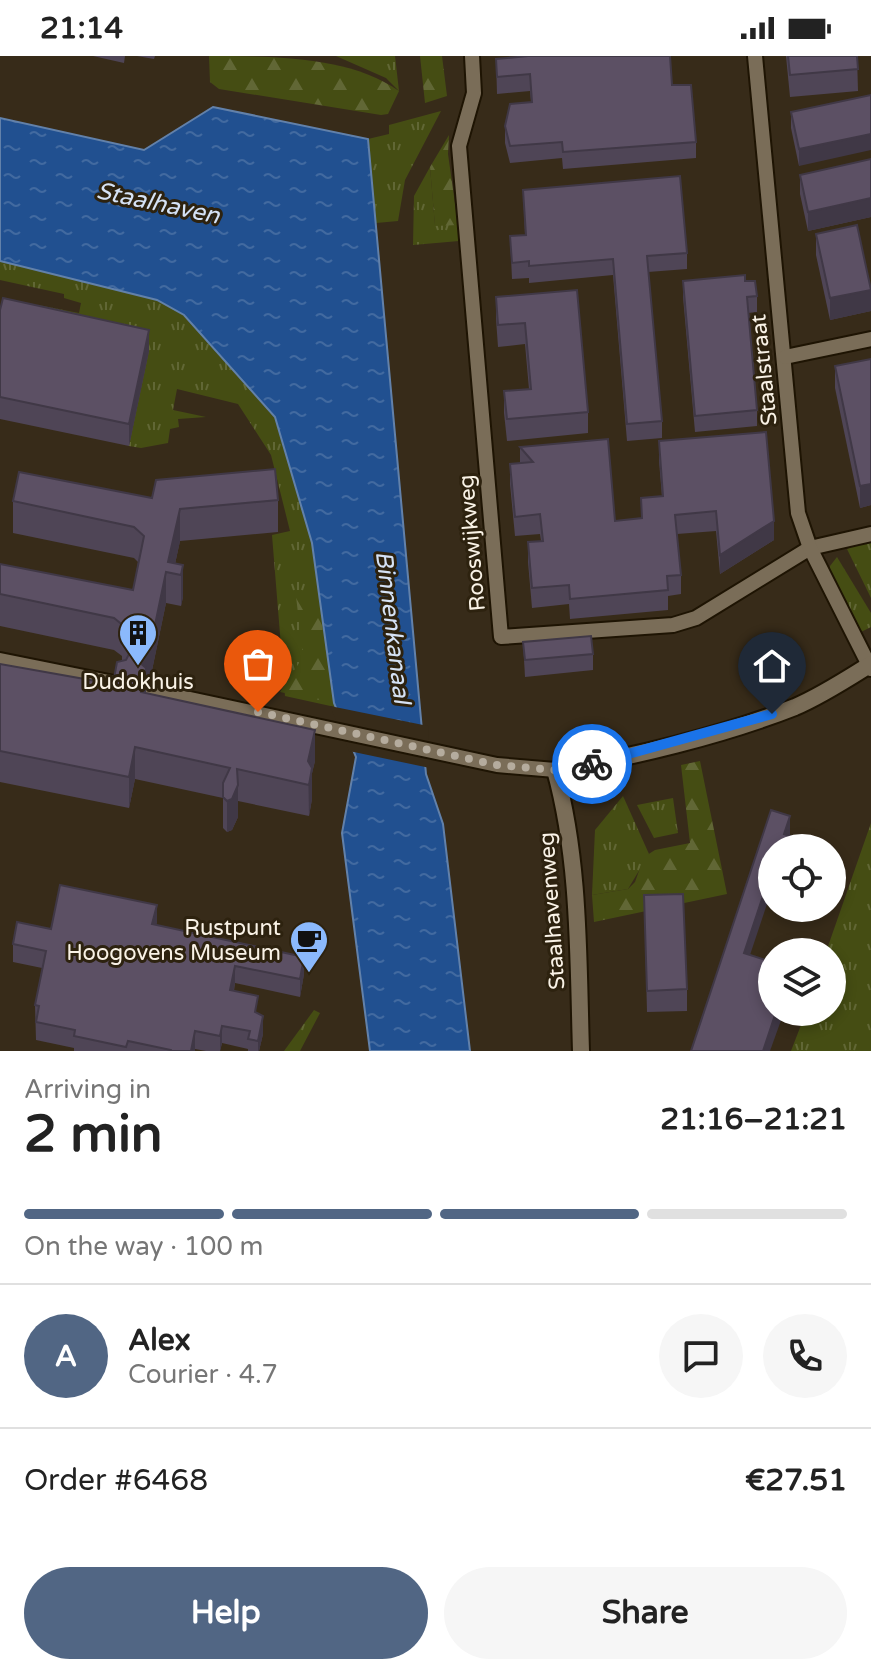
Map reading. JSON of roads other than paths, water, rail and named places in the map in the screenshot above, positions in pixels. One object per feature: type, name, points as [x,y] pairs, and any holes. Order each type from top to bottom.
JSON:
[{"type":"street","name":"Rooswijkweg","points":[[472,56],[474,93],[459,146],[501,637],[673,625],[696,618],[810,548],[871,534]]},
{"type":"street","name":"Staalstraat","points":[[755,56],[798,513],[810,548],[870,666]]},
{"type":"street","points":[[785,357],[871,339]]},
{"type":"street","points":[[0,660],[119,684]]},
{"type":"street","points":[[148,690],[481,759],[497,765],[555,770],[594,764],[747,723],[797,706],[870,666]]},
{"type":"street","name":"Staalhavenweg","points":[[555,770],[563,797],[577,905],[581,1051]]},
{"type":"water","points":[[213,107],[368,139],[426,774],[443,824],[470,1051],[370,1051],[342,833],[356,757],[334,703],[312,543],[275,417],[184,315],[157,300],[0,261],[0,118],[144,150]]},
{"type":"place","name":"Dudokhuis","points":[[138,667]]},
{"type":"place","name":"Rustpunt Hoogovens Museum","points":[[309,974]]},
{"type":"water label","name":"Staalhaven","points":[[158,203]]},
{"type":"water label","name":"Binnenkanaal","points":[[393,627]]}]
